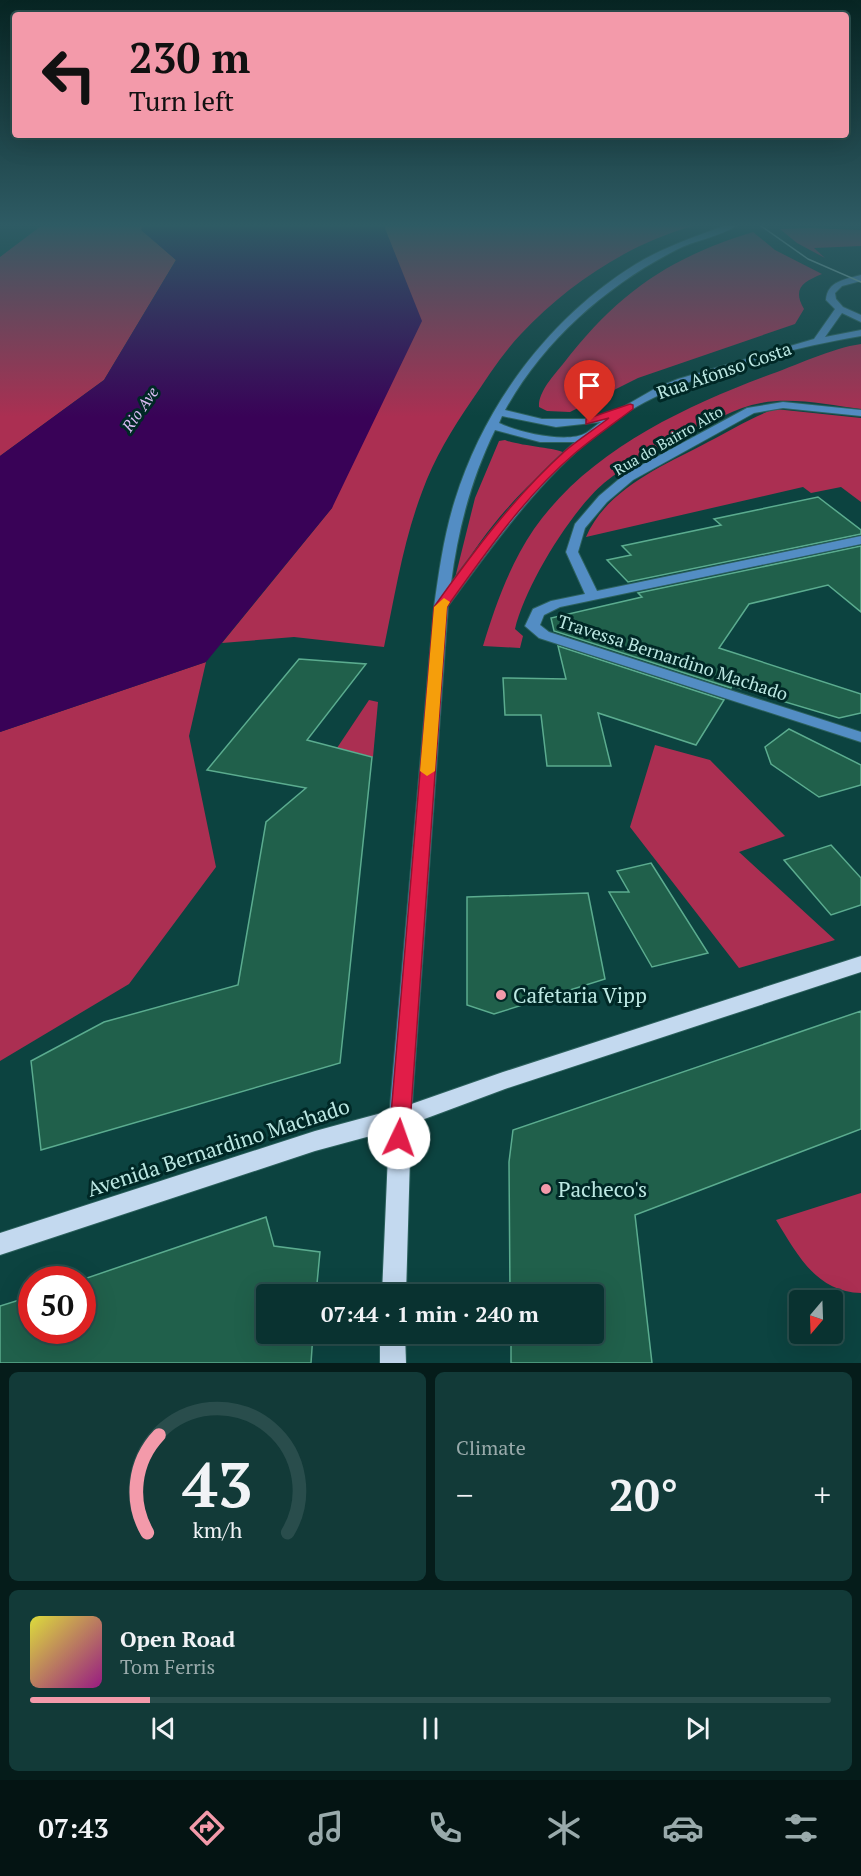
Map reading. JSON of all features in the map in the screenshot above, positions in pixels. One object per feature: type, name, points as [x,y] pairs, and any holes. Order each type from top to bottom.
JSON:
[{"type":"main road","name":"Avenida Bernardino Machado","points":[[0,1244],[315,1141],[400,1118],[503,1081],[861,964]]},
{"type":"main road","points":[[394,1284],[400,1118]]},
{"type":"main road","points":[[393,1344],[393,1363]]},
{"type":"street","points":[[400,1118],[441,607],[449,549],[461,499],[481,447],[516,384],[562,326],[602,290]]},
{"type":"street","points":[[833,290],[831,300],[840,309],[861,318]]},
{"type":"street","points":[[819,339],[840,309]]},
{"type":"street","name":"Rua Afonso Costa","points":[[441,607],[485,546],[569,453],[630,407],[660,390],[697,376],[819,339],[861,333]]},
{"type":"street","name":"Rua do Bairro Alto","points":[[593,596],[572,552],[579,527],[603,499],[629,477],[759,408],[783,405],[861,413]]},
{"type":"street","points":[[500,412],[547,424],[577,424],[603,419],[630,407]]},
{"type":"street","points":[[493,425],[527,438],[550,441],[590,436]]},
{"type":"street","name":"Travessa Bernardino Machado","points":[[861,540],[556,604],[538,612],[532,626],[544,635],[861,736]]},
{"type":"shaded area","points":[[0,290],[158,290],[104,380],[0,456]]},
{"type":"shaded area","points":[[384,290],[570,290],[539,316],[501,358],[438,456],[415,511],[384,647],[294,637],[222,643],[332,508]]},
{"type":"shaded area","points":[[636,290],[800,290],[799,296],[804,309],[795,324],[638,378],[570,412],[547,411],[539,407],[541,396],[551,378],[583,339]]},
{"type":"shaded area","points":[[861,344],[861,409],[798,401],[773,401],[752,405],[723,416],[644,457],[604,483],[564,530],[528,592],[515,629],[523,636],[520,648],[483,646],[504,586],[525,542],[556,502],[581,477],[609,455],[669,418],[813,358]]},
{"type":"shaded area","points":[[775,409],[861,418],[861,502],[841,487],[811,493],[803,487],[586,537],[596,520],[622,491],[656,469],[749,420]]},
{"type":"shaded area","points":[[505,440],[564,453],[504,512],[478,544],[454,582],[475,498],[499,441]]},
{"type":"shaded area","points":[[206,662],[189,736],[216,867],[129,984],[0,1061],[0,732]]},
{"type":"shaded area","points":[[369,700],[378,702],[373,757],[337,748]]},
{"type":"shaded area","points":[[655,745],[710,760],[785,836],[739,852],[835,940],[739,968],[630,827]]},
{"type":"shaded area","points":[[861,1193],[861,1293],[845,1291],[820,1278],[800,1258],[776,1220]]},
{"type":"water","name":"Rio Ave","points":[[158,290],[409,290],[422,321],[332,508],[206,662],[0,732],[0,456],[104,380]]},
{"type":"building","points":[[818,497],[861,530],[861,534],[628,582],[607,560],[631,555],[622,546],[721,525],[714,519]]},
{"type":"building","points":[[861,546],[861,612],[828,585],[749,604],[719,648],[861,694],[861,713],[839,718],[732,686],[731,688],[554,631],[551,618],[642,597],[638,593]]},
{"type":"building","points":[[558,646],[724,700],[696,745],[598,713],[611,766],[547,766],[541,715],[505,715],[503,678],[566,679]]},
{"type":"building","points":[[299,659],[366,664],[307,740],[372,757],[340,1063],[41,1150],[31,1061],[104,1022],[238,985],[266,822],[306,788],[207,770]]},
{"type":"building","points":[[789,729],[861,765],[861,785],[819,797],[771,764],[765,747]]},
{"type":"building","points":[[831,845],[861,878],[861,905],[831,915],[784,860]]},
{"type":"building","points":[[651,863],[708,953],[652,967],[609,892],[629,892],[617,871]]},
{"type":"building","points":[[588,893],[605,979],[494,1014],[467,1005],[467,897]]},
{"type":"building","points":[[861,1011],[861,1129],[635,1215],[652,1363],[511,1363],[511,1344],[604,1344],[604,1284],[510,1284],[509,1162],[513,1130]]},
{"type":"building","points":[[266,1217],[274,1246],[320,1252],[317,1284],[256,1284],[256,1344],[312,1344],[311,1363],[0,1363],[0,1306],[18,1300],[18,1344],[96,1344],[96,1275]]},
{"type":"slow traffic","points":[[427,771],[441,607],[444,602]]},
{"type":"place","name":"Cafetaria Vipp","points":[[501,995]]},
{"type":"place","name":"Pacheco's","points":[[546,1189]]},
{"type":"route","points":[[399,1138],[441,607],[485,546],[569,453],[630,407],[590,422]]}]
